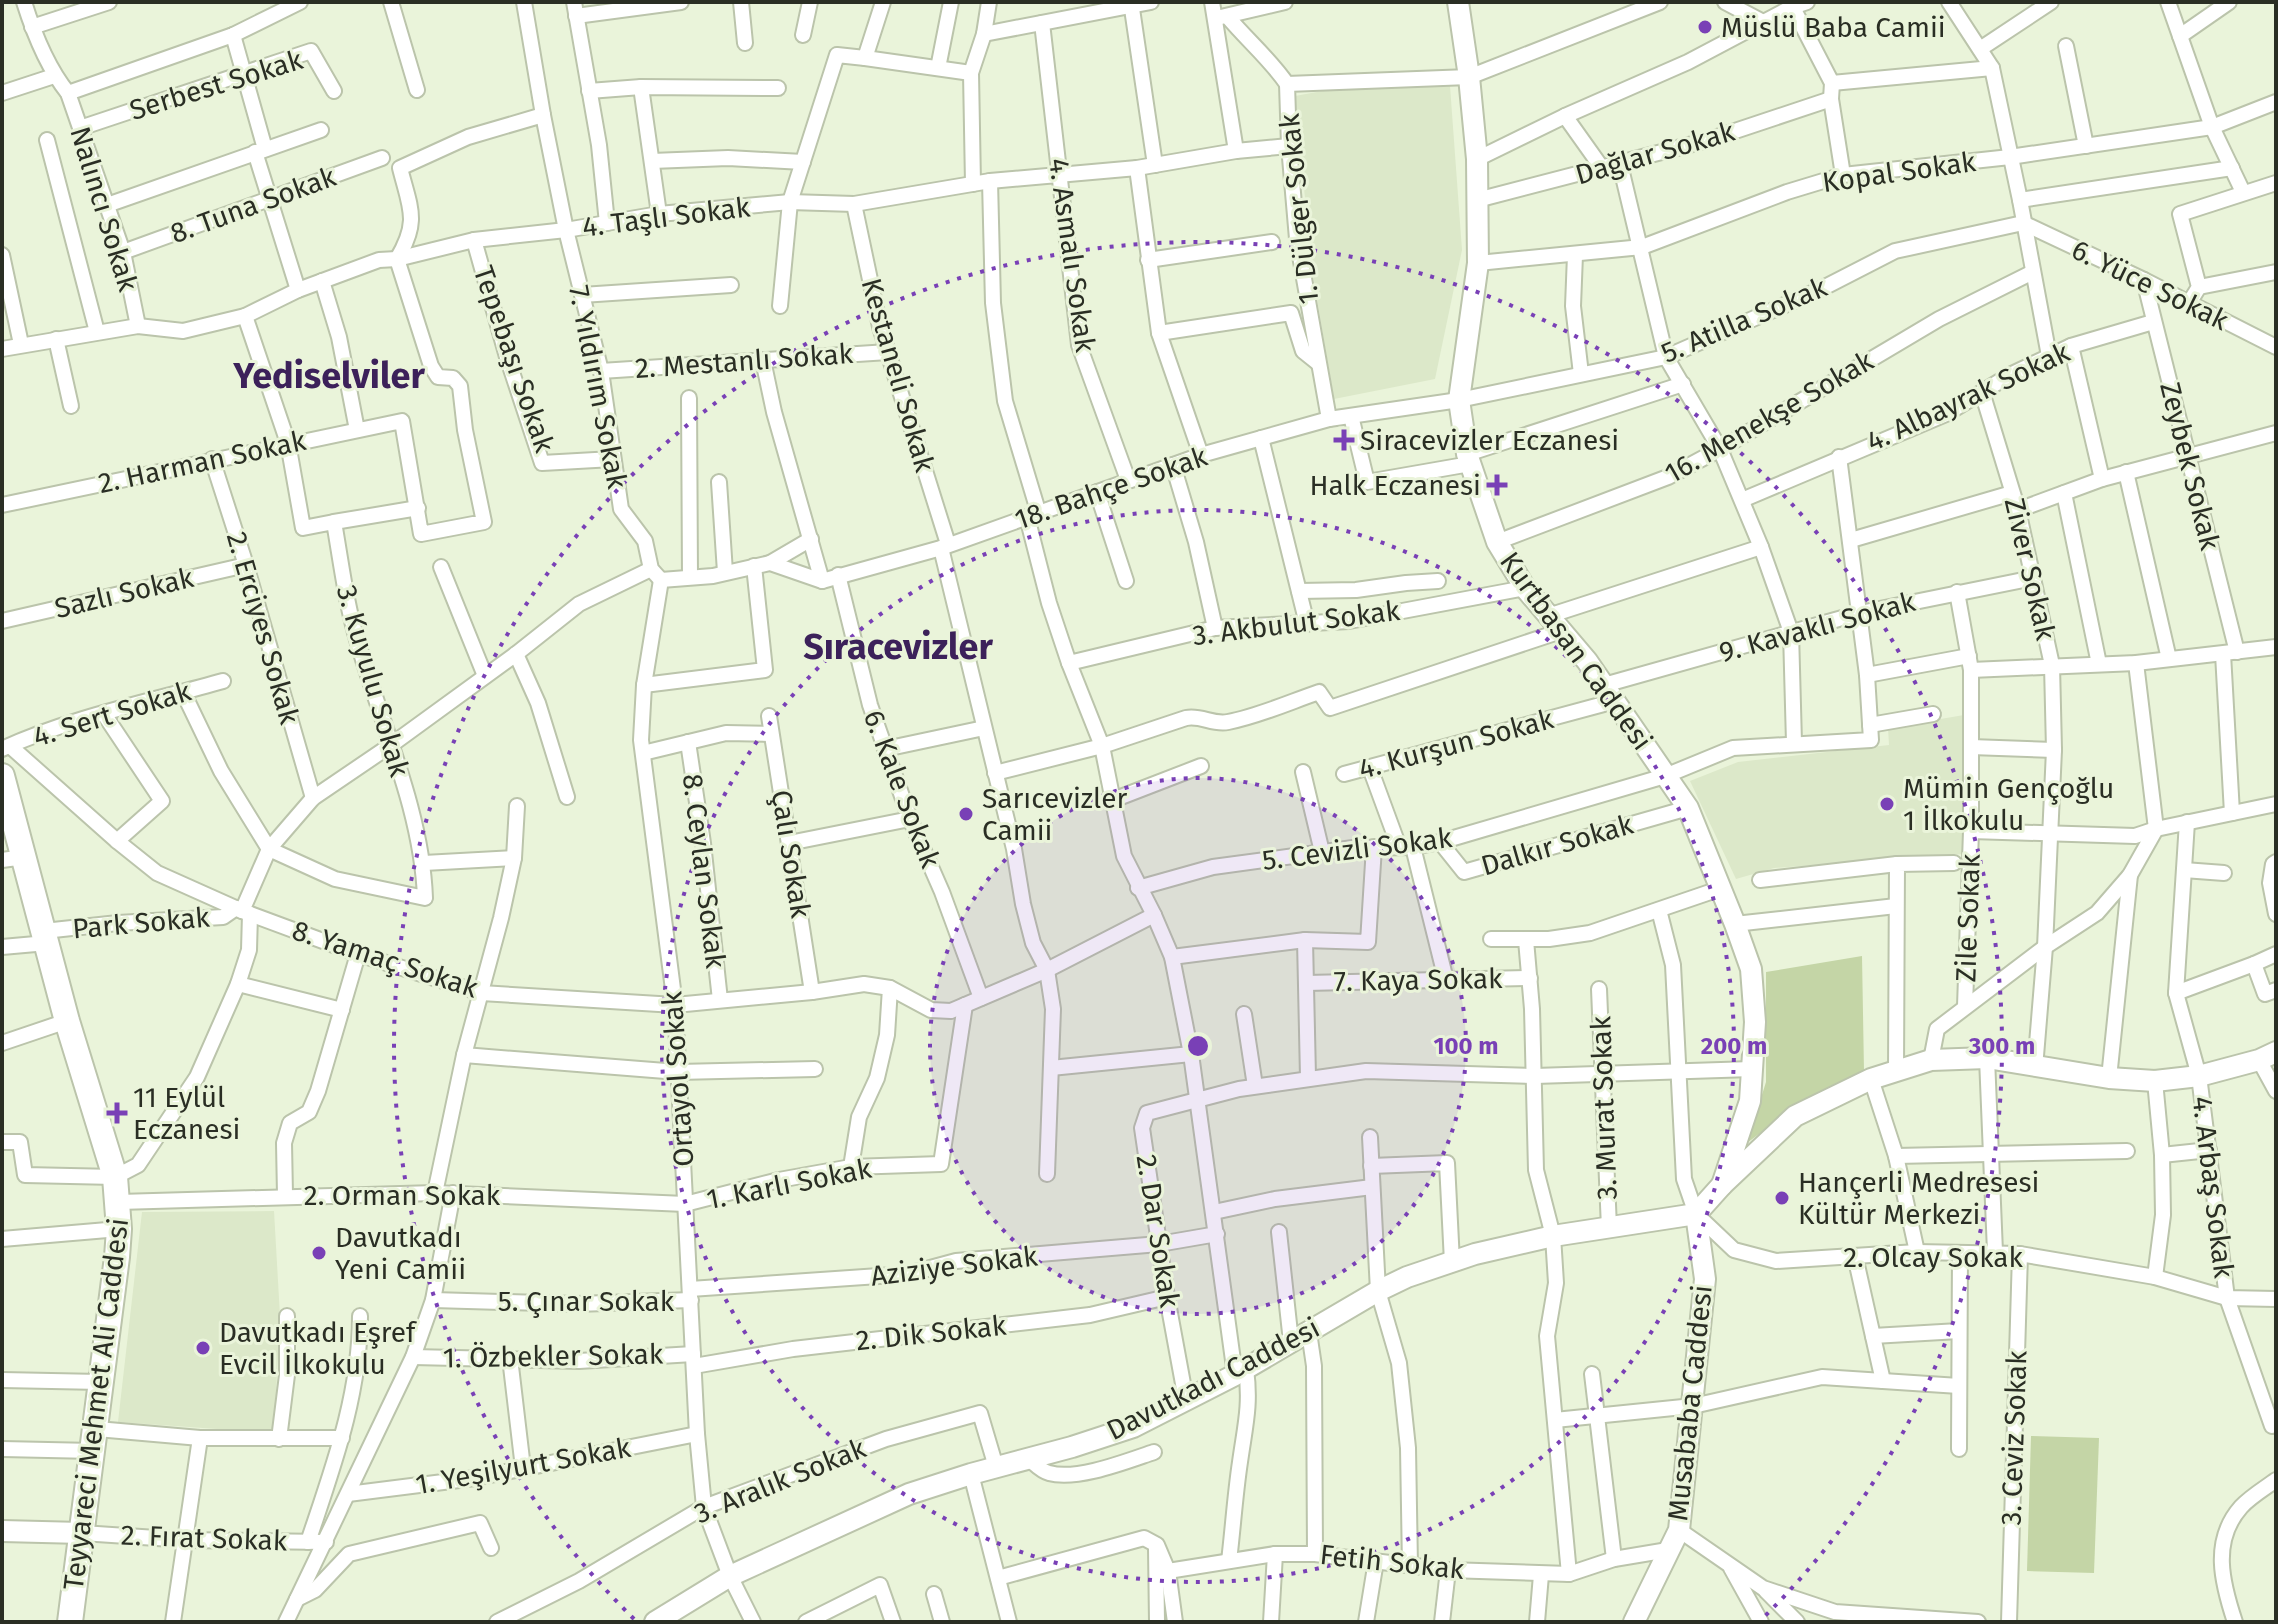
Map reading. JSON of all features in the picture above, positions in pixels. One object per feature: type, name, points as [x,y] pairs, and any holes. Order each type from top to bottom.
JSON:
[{"type":"main road","name":"Kurtbasan Caddesi","points":[[1458,2],[1477,159],[1478,263],[1459,400],[1468,459],[1497,542],[1525,588],[1587,661],[1688,808],[1722,888],[1751,969],[1755,1022],[1750,1101],[1722,1185]]},
{"type":"main road","name":"Teyyareci Mehmet Ali Caddesi","points":[[2,776],[67,1021],[115,1177],[119,1202],[119,1229],[95,1440],[70,1622]]},
{"type":"main road","name":"Teyyareci Mehmet Ali Caddesi","points":[[2,819],[10,859],[43,928]]},
{"type":"main road","points":[[1696,1214],[1795,1116],[1871,1079],[1931,1060],[1987,1058],[2035,1068],[2155,1081],[2199,1076],[2267,1056]]},
{"type":"main road","name":"Davutkadı Caddesi","points":[[655,1622],[730,1576],[909,1494],[1133,1427],[1240,1372],[1407,1277],[1553,1236],[1696,1214]]},
{"type":"main road","name":"Musababa Caddesi","points":[[1634,1622],[1679,1530],[1705,1279],[1696,1214]]},
{"type":"main road","points":[[2,1531],[82,1533]]},
{"type":"street","points":[[24,2],[54,76],[68,93],[233,35],[300,2]]},
{"type":"street","points":[[32,27],[109,2]]},
{"type":"street","points":[[391,2],[417,90]]},
{"type":"street","name":"7. Yıldırım Sokak","points":[[524,2],[566,230],[601,371],[621,509],[645,541],[656,574]]},
{"type":"street","points":[[607,223],[599,145],[575,9],[681,2]]},
{"type":"street","points":[[741,2],[745,43]]},
{"type":"street","points":[[803,35],[810,2]]},
{"type":"street","points":[[865,58],[883,2]]},
{"type":"street","points":[[938,68],[951,2]]},
{"type":"street","points":[[973,184],[971,73],[984,34],[989,2]]},
{"type":"street","points":[[984,34],[1151,2]]},
{"type":"street","points":[[1212,2],[1222,17],[1273,63],[1287,84]]},
{"type":"street","points":[[1222,17],[1285,2]]},
{"type":"street","name":"1. Dülger Sokak","points":[[1329,419],[1297,239],[1287,84],[1469,77],[1660,2]]},
{"type":"street","points":[[1725,2],[1765,23]]},
{"type":"street","points":[[1477,159],[1688,62],[1765,23],[1791,5],[1807,2]]},
{"type":"street","points":[[1949,2],[1992,68],[2049,356]]},
{"type":"street","points":[[1980,49],[2051,2]]},
{"type":"street","points":[[2168,2],[2212,127],[2243,192]]},
{"type":"street","points":[[2180,36],[2229,2]]},
{"type":"street","points":[[1131,4],[1155,165]]},
{"type":"street","points":[[1791,5],[1832,83],[1831,99],[1843,175]]},
{"type":"street","points":[[1222,17],[1236,151]]},
{"type":"street","name":"4. Asmalı Sokak","points":[[1042,23],[1079,345],[1128,480]]},
{"type":"street","points":[[233,35],[271,200],[298,290]]},
{"type":"street","points":[[2066,46],[2086,146]]},
{"type":"street","name":"Serbest Sokak","points":[[80,128],[311,51],[334,91]]},
{"type":"street","points":[[780,306],[790,202],[837,55],[971,73]]},
{"type":"street","points":[[1832,83],[1992,68]]},
{"type":"street","points":[[2,93],[54,76]]},
{"type":"street","points":[[589,91],[641,87],[778,88]]},
{"type":"street","points":[[641,87],[659,214]]},
{"type":"street","name":"Nalıncı Sokak","points":[[68,93],[123,252],[138,326]]},
{"type":"street","name":"Dağlar Sokak","points":[[1477,200],[1708,140],[1831,99]]},
{"type":"street","name":"Kopal Sokak","points":[[1478,263],[1642,247],[1787,192],[1843,175],[2010,157],[2212,127],[2276,102]]},
{"type":"street","points":[[245,316],[288,443],[303,528],[418,508],[421,534],[484,522],[465,430],[460,386],[453,378],[438,377],[431,366],[397,259],[409,238],[413,218],[400,168],[468,137],[543,115]]},
{"type":"street","points":[[1565,116],[1602,168]]},
{"type":"street","points":[[107,205],[321,130]]},
{"type":"street","points":[[47,140],[97,332]]},
{"type":"street","name":"4. Taşlı Sokak","points":[[2,349],[138,326],[183,331],[245,316],[298,290],[379,260],[397,259],[474,240],[566,230],[659,214],[790,202],[854,204],[990,181],[1137,168],[1236,151],[1289,146]]},
{"type":"street","name":"8. Tuna Sokak","points":[[123,252],[382,158]]},
{"type":"street","points":[[652,161],[728,158],[803,162]]},
{"type":"street","points":[[1620,164],[1666,357],[1720,449],[1761,547],[1791,632],[1794,743]]},
{"type":"street","points":[[1137,168],[1159,333],[1201,455]]},
{"type":"street","points":[[2020,200],[2232,168]]},
{"type":"street","points":[[990,181],[993,303],[1005,401],[1033,515],[1049,603],[1102,746],[1124,856],[1172,957],[1191,1054],[1240,1372],[1249,1392],[1248,1426],[1240,1461],[1229,1561]]},
{"type":"street","points":[[2189,303],[2199,287],[2180,214],[2276,183]]},
{"type":"street","name":"Kestaneli Sokak","points":[[854,204],[888,352],[944,546],[1014,849],[1029,930],[1047,970],[1053,1009],[1047,1174]]},
{"type":"street","name":"6. Yüce Sokak","points":[[2023,223],[2276,347]]},
{"type":"street","name":"5. Atilla Sokak","points":[[1459,400],[1666,357],[1821,289],[1895,251],[2023,223]]},
{"type":"street","name":"Tepebaşı Sokak","points":[[474,240],[507,357],[542,463],[613,459]]},
{"type":"street","points":[[1148,260],[1272,242]]},
{"type":"street","points":[[2,255],[21,344]]},
{"type":"street","points":[[1575,255],[1573,306],[1581,374]]},
{"type":"street","name":"16. Menekşe Sokak","points":[[1497,542],[1668,477],[1939,319],[2033,272]]},
{"type":"street","points":[[2199,287],[2276,272]]},
{"type":"street","name":"Zeybek Sokak","points":[[2144,280],[2188,456],[2230,653],[2232,813]]},
{"type":"street","points":[[322,281],[339,337],[357,430]]},
{"type":"street","points":[[582,295],[731,285]]},
{"type":"street","points":[[1159,333],[1291,313],[1303,351],[1318,363]]},
{"type":"street","name":"4. Albayrak Sokak","points":[[1742,500],[1946,414],[2010,375],[2071,346],[2153,322]]},
{"type":"street","points":[[56,339],[71,406]]},
{"type":"street","points":[[2071,346],[2102,479]]},
{"type":"street","name":"2. Mestanlı Sokak","points":[[601,371],[888,352]]},
{"type":"street","points":[[763,360],[774,412],[822,581]]},
{"type":"street","points":[[1351,416],[1367,482],[1468,459],[1683,384]]},
{"type":"street","name":"Ziver Sokak","points":[[1982,392],[2018,510],[2052,665],[2054,750],[2045,947],[2035,1068]]},
{"type":"street","points":[[689,398],[690,577]]},
{"type":"street","name":"18. Bahçe Sokak","points":[[822,581],[944,546],[1201,455],[1329,419],[1459,400]]},
{"type":"street","name":"2. Harman Sokak","points":[[2,505],[402,421],[418,508]]},
{"type":"street","points":[[2018,510],[2102,479],[2276,433]]},
{"type":"street","points":[[1261,438],[1307,624]]},
{"type":"street","points":[[1839,457],[1867,675],[1870,732]]},
{"type":"street","name":"2. Erciyes Sokak","points":[[212,459],[313,798]]},
{"type":"street","points":[[1173,465],[1196,542],[1215,628]]},
{"type":"street","points":[[2126,472],[2169,659]]},
{"type":"street","points":[[719,482],[725,572]]},
{"type":"street","points":[[1097,492],[1126,581]]},
{"type":"street","points":[[1851,540],[2012,493]]},
{"type":"street","points":[[2064,493],[2099,664]]},
{"type":"street","name":"3. Kuyulu Sokak","points":[[269,849],[335,879],[425,898],[424,863],[357,640],[334,522]]},
{"type":"street","points":[[2,1142],[20,1142],[25,1175],[115,1177],[138,1165],[197,1077],[238,984],[249,950],[243,911],[269,849],[313,798],[516,654],[579,604],[656,574],[690,577],[770,563],[811,539]]},
{"type":"street","points":[[995,773],[1102,746],[1186,718],[1196,716],[1214,724],[1231,722],[1319,692],[1330,708],[1761,547]]},
{"type":"street","points":[[770,563],[822,581]]},
{"type":"street","name":"Sazlı Sokak","points":[[2,621],[246,565]]},
{"type":"street","points":[[644,685],[765,670],[754,566]]},
{"type":"street","points":[[441,567],[485,676]]},
{"type":"street","name":"Ortayol Sokak","points":[[656,574],[641,740],[675,1005],[697,1434],[704,1507],[730,1576],[753,1622]]},
{"type":"street","name":"6. Kale Sokak","points":[[838,575],[870,705],[910,819],[942,892],[981,998]]},
{"type":"street","name":"9. Kavaklı Sokak","points":[[1609,693],[1791,632],[1860,613],[2033,578]]},
{"type":"street","points":[[1299,591],[1356,590],[1438,581]]},
{"type":"street","name":"3. Akbulut Sokak","points":[[1069,663],[1215,628],[1349,621],[1525,588]]},
{"type":"street","name":"Zile Sokak","points":[[1957,592],[1970,663],[1971,831],[1965,1006]]},
{"type":"street","points":[[1867,675],[1970,663],[2136,663],[2276,647]]},
{"type":"street","points":[[516,654],[538,703],[567,797]]},
{"type":"street","points":[[1931,1060],[1937,1029],[2045,947],[2097,913],[2130,875],[2156,829],[2136,663]]},
{"type":"street","name":"4. Sert Sokak","points":[[6,748],[104,714],[223,681]]},
{"type":"street","points":[[183,692],[221,771],[269,849]]},
{"type":"street","name":"4. Kurşun Sokak","points":[[1344,774],[1609,693]]},
{"type":"street","points":[[104,714],[162,801],[117,841]]},
{"type":"street","name":"5. Cevizli Sokak","points":[[1138,888],[1213,867],[1322,852],[1440,842],[1665,776],[1733,748],[1870,732],[1933,714]]},
{"type":"street","name":"Çalı Sokak","points":[[769,716],[812,992]]},
{"type":"street","points":[[885,749],[984,728]]},
{"type":"street","points":[[643,753],[726,733],[771,734]]},
{"type":"street","name":"8. Ceylan Sokak","points":[[688,742],[703,843],[720,1000]]},
{"type":"street","points":[[1971,747],[2054,750]]},
{"type":"street","name":"8. Yamaç Sokak","points":[[6,748],[157,873],[243,911],[358,954],[481,993],[675,1005],[864,984],[890,988]]},
{"type":"street","points":[[1113,800],[1201,766]]},
{"type":"street","points":[[1370,768],[1406,847],[1446,980]]},
{"type":"street","points":[[1303,772],[1322,852]]},
{"type":"street","points":[[1971,831],[2135,836],[2276,804]]},
{"type":"street","points":[[435,1193],[464,1055],[514,858],[517,806]]},
{"type":"street","name":"Dalkır Sokak","points":[[1440,842],[1464,872],[1688,808]]},
{"type":"street","points":[[789,843],[910,819]]},
{"type":"street","name":"4. Arbaş Sokak","points":[[2187,822],[2176,993],[2199,1076],[2227,1298],[2272,1426]]},
{"type":"street","points":[[1172,957],[1305,940],[1368,942],[1374,847]]},
{"type":"street","points":[[424,863],[514,858]]},
{"type":"street","points":[[2276,862],[2270,883],[2276,914]]},
{"type":"street","points":[[1760,880],[1897,864],[1954,863]]},
{"type":"street","points":[[1896,1071],[1897,864]]},
{"type":"street","points":[[2184,870],[2224,873]]},
{"type":"street","points":[[2109,1078],[2130,875]]},
{"type":"street","points":[[1491,939],[1526,940],[1590,933],[1722,888]]},
{"type":"street","points":[[1735,924],[1896,906]]},
{"type":"street","points":[[1659,910],[1673,965],[1684,1179],[1696,1214]]},
{"type":"street","name":"Park Sokak","points":[[2,947],[43,928],[223,917],[243,911]]},
{"type":"street","points":[[851,1167],[859,1117],[877,1078],[887,1035],[890,988],[931,1010],[951,1011],[1047,970],[1154,915]]},
{"type":"street","points":[[1305,940],[1308,1077]]},
{"type":"street","points":[[1526,940],[1535,1076],[1536,1170],[1553,1236],[1556,1283],[1547,1336],[1569,1574]]},
{"type":"street","points":[[285,1195],[284,1143],[290,1123],[309,1112],[318,1091],[358,954]]},
{"type":"street","points":[[2176,993],[2276,954]]},
{"type":"street","points":[[2254,964],[2265,994],[2276,990]]},
{"type":"street","name":"7. Kaya Sokak","points":[[1306,983],[1530,978]]},
{"type":"street","points":[[238,984],[342,1010]]},
{"type":"street","name":"3. Murat Sokak","points":[[1599,989],[1609,1228]]},
{"type":"street","name":"1. Karlı Sokak","points":[[685,1204],[779,1180],[851,1167],[941,1164],[965,1005]]},
{"type":"street","points":[[1244,1014],[1255,1086]]},
{"type":"street","points":[[2,1043],[67,1021]]},
{"type":"street","points":[[1051,1068],[1191,1054]]},
{"type":"street","points":[[464,1055],[678,1072],[815,1069]]},
{"type":"street","points":[[2267,1056],[2276,1091]]},
{"type":"street","points":[[1987,1058],[1995,1252]]},
{"type":"street","points":[[1197,1099],[1308,1077],[1366,1071],[1535,1076],[1752,1069]]},
{"type":"street","points":[[1871,1079],[1896,1156],[1917,1252]]},
{"type":"street","points":[[2155,1081],[2162,1155],[2163,1215],[2155,1277]]},
{"type":"street","name":"2. Dar Sokak","points":[[1186,1400],[1142,1128],[1147,1113],[1197,1099]]},
{"type":"street","points":[[1370,1137],[1378,1291],[1399,1363],[1408,1448],[1410,1566]]},
{"type":"street","points":[[2162,1155],[2209,1150]]},
{"type":"street","points":[[1896,1156],[2127,1151]]},
{"type":"street","points":[[1371,1166],[1447,1163],[1452,1262]]},
{"type":"street","points":[[1214,1212],[1275,1199],[1372,1187]]},
{"type":"street","points":[[286,1622],[413,1357],[433,1300],[453,1193]]},
{"type":"street","name":"2. Orman Sokak","points":[[119,1202],[285,1195],[453,1193],[685,1204]]},
{"type":"street","name":"2. Olcay Sokak","points":[[1696,1214],[1734,1250],[1776,1261],[1917,1252],[1995,1252],[2155,1277],[2227,1298],[2276,1299]]},
{"type":"street","points":[[2,1239],[119,1229]]},
{"type":"street","points":[[1279,1232],[1300,1337],[1314,1366],[1315,1554]]},
{"type":"street","name":"Aziziye Sokak","points":[[690,1294],[908,1274],[956,1261],[1159,1244],[1217,1234]]},
{"type":"street","points":[[1959,1449],[1960,1253]]},
{"type":"street","name":"3. Ceviz Sokak","points":[[2009,1622],[2020,1254]]},
{"type":"street","points":[[1855,1256],[1883,1381]]},
{"type":"street","name":"5. Çınar Sokak","points":[[433,1300],[577,1304],[690,1294]]},
{"type":"street","name":"2. Dik Sokak","points":[[694,1360],[1090,1315],[1167,1297]]},
{"type":"street","points":[[279,1439],[287,1375],[287,1316]]},
{"type":"street","points":[[308,1542],[342,1438],[360,1356],[360,1316]]},
{"type":"street","points":[[1873,1336],[1959,1331]]},
{"type":"street","name":"1. Özbekler Sokak","points":[[413,1357],[694,1360]]},
{"type":"street","points":[[510,1358],[523,1468]]},
{"type":"street","points":[[1592,1374],[1614,1559]]},
{"type":"street","points":[[1555,1420],[1693,1406],[1822,1377],[1959,1386]]},
{"type":"street","points":[[2,1380],[101,1382]]},
{"type":"street","name":"3. Aralık Sokak","points":[[497,1622],[579,1581],[704,1507],[886,1439],[980,1413],[996,1467]]},
{"type":"street","name":"1. Yeşilyurt Sokak","points":[[348,1494],[475,1478],[697,1434]]},
{"type":"street","points":[[173,1622],[200,1438]]},
{"type":"street","points":[[2,1449],[95,1440],[342,1438]]},
{"type":"street","points":[[1029,1459],[1043,1471],[1052,1474],[1079,1473],[1154,1452]]},
{"type":"street","points":[[971,1474],[1009,1622]]},
{"type":"street","points":[[2235,1622],[2225,1593],[2220,1555],[2227,1528],[2241,1506],[2276,1480]]},
{"type":"street","points":[[297,1599],[315,1590],[349,1554],[480,1523],[491,1548]]},
{"type":"street","points":[[1679,1530],[1763,1588],[1797,1622]]},
{"type":"street","name":"2. Fırat Sokak","points":[[82,1533],[186,1540],[326,1542]]},
{"type":"street","points":[[998,1578],[1144,1538],[1157,1545],[1168,1571],[1175,1622]]},
{"type":"street","points":[[1157,1545],[1157,1622]]},
{"type":"street","name":"Fetih Sokak","points":[[1168,1571],[1275,1554],[1315,1554],[1448,1570],[1569,1574],[1614,1559],[1668,1550]]},
{"type":"street","points":[[1271,1622],[1275,1554]]},
{"type":"street","points":[[1366,1622],[1376,1561]]},
{"type":"street","points":[[1729,1564],[1761,1622]]},
{"type":"street","points":[[1442,1622],[1448,1570]]},
{"type":"street","points":[[1537,1622],[1541,1575]]},
{"type":"street","points":[[806,1622],[880,1585],[893,1622]]},
{"type":"street","points":[[1763,1588],[1835,1612],[1978,1622]]},
{"type":"street","points":[[934,1594],[942,1622]]},
{"type":"shaded area","points":[[1450,86],[1462,250],[1435,379],[1334,399],[1312,270],[1295,96],[1328,90]]},
{"type":"shaded area","name":"Mümin Gençoğlu 1 İlkokulu","points":[[1964,715],[1964,854],[1774,868],[1736,879],[1690,781],[1738,762],[1889,745],[1888,728]]},
{"type":"shaded area","points":[[1862,956],[1864,1071],[1792,1109],[1747,1143],[1766,1082],[1766,972]]},
{"type":"shaded area","name":"Davutkadı Eşref Evcil İlkokulu","points":[[274,1211],[280,1316],[274,1433],[118,1422],[142,1212]]},
{"type":"shaded area","points":[[2031,1436],[2099,1438],[2094,1573],[2027,1571]]},
{"type":"place","name":"Müslü Baba Camii","points":[[1705,27]]},
{"type":"place","name":"Siracevizler Eczanesi","points":[[1344,440]]},
{"type":"place","name":"Halk Eczanesi","points":[[1497,485]]},
{"type":"place","name":"Mümin Gençoğlu 1 İlkokulu","points":[[1887,804]]},
{"type":"place","name":"Sarıcevizler Camii","points":[[966,814]]},
{"type":"place","name":"11 Eylül Eczanesi","points":[[117,1113]]},
{"type":"place","name":"Hançerli Medresesi Kültür Merkezi","points":[[1782,1198]]},
{"type":"place","name":"Davutkadı Yeni Camii","points":[[319,1253]]},
{"type":"place","name":"Davutkadı Eşref Evcil İlkokulu","points":[[203,1348]]},
{"type":"district","name":"Yediselviler","points":[[329,376]]},
{"type":"district","name":"Sıracevizler","points":[[898,647]]}]
